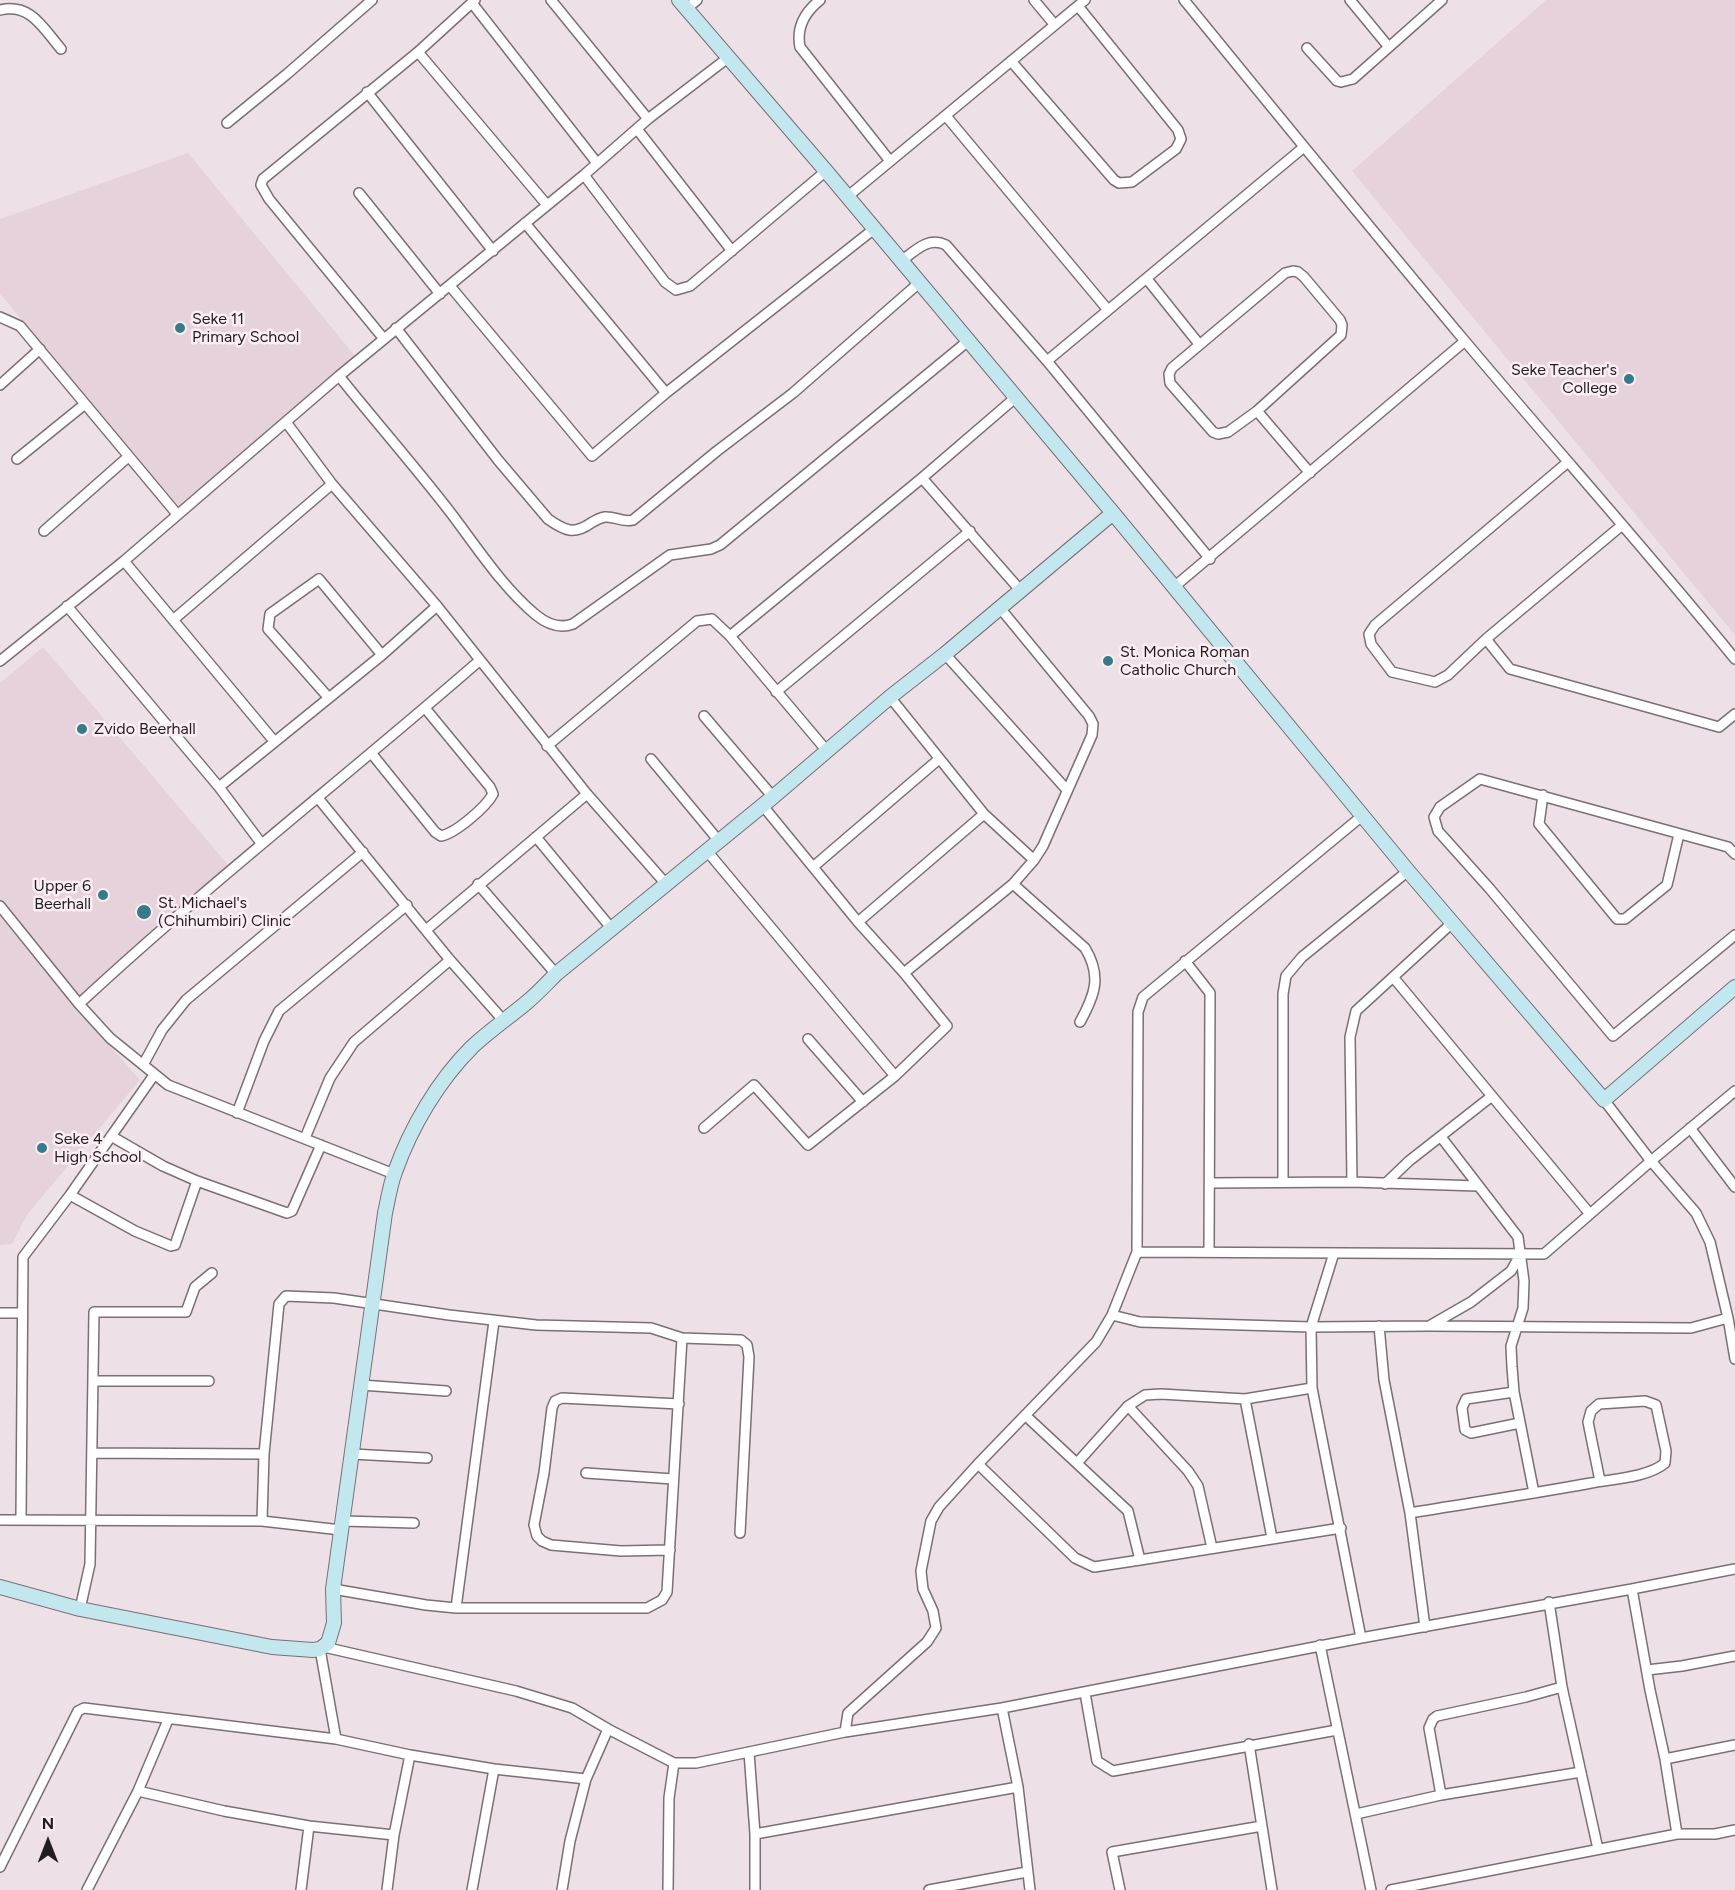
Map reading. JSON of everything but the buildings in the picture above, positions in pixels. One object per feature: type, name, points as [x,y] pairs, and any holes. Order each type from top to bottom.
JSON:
[{"type":"street","points":[[227,123],[372,0]]},
{"type":"street","points":[[551,0],[648,119]]},
{"type":"street","points":[[820,0],[805,13],[799,36],[800,47],[890,160]]},
{"type":"street","points":[[1034,0],[1054,24]]},
{"type":"street","points":[[1184,0],[1465,341],[1735,659]]},
{"type":"street","points":[[1350,0],[1388,46]]},
{"type":"street","points":[[1308,48],[1341,82],[1353,79],[1442,0]]},
{"type":"street","points":[[384,339],[269,199],[261,185],[263,179],[418,52],[474,1],[597,163]]},
{"type":"street","points":[[687,3],[729,57],[900,262],[1113,513],[1407,871],[1604,1100],[1651,1161],[1696,1213],[1710,1242],[1735,1359]]},
{"type":"street","points":[[847,197],[1054,24],[1081,3],[1178,130],[1181,140],[1176,149],[1132,182],[1119,183],[1011,61]]},
{"type":"street","points":[[0,10],[21,9],[32,16],[62,49]]},
{"type":"street","points":[[418,52],[547,204]]},
{"type":"street","points":[[0,661],[124,561],[339,376],[493,251],[648,119],[729,57]]},
{"type":"street","points":[[368,92],[493,251]]},
{"type":"street","points":[[946,116],[1108,310]]},
{"type":"street","points":[[637,129],[732,251]]},
{"type":"street","points":[[1047,362],[1304,147]]},
{"type":"street","points":[[584,175],[671,288],[676,290],[690,286],[826,171]]},
{"type":"street","points":[[359,193],[440,294]]},
{"type":"street","points":[[525,223],[666,393]]},
{"type":"street","points":[[450,286],[592,456],[666,393],[874,229]]},
{"type":"street","points":[[900,262],[928,242],[940,242],[946,245],[1047,362],[1210,559]]},
{"type":"street","points":[[1298,272],[1340,320],[1341,335],[1257,411],[1228,432],[1218,434],[1213,432],[1170,383],[1169,374],[1172,368],[1199,344],[1285,273],[1298,272]]},
{"type":"street","points":[[1147,279],[1199,344]]},
{"type":"street","points":[[396,328],[498,460],[548,519],[573,532],[605,517],[633,520],[717,451],[793,393],[919,283]]},
{"type":"street","points":[[0,317],[20,326],[177,514]]},
{"type":"street","points":[[339,376],[505,582],[537,616],[563,628],[573,624],[670,555],[711,549],[720,545],[968,341]]},
{"type":"street","points":[[1174,587],[1210,559],[1465,341]]},
{"type":"street","points":[[0,385],[40,349]]},
{"type":"street","points":[[730,636],[1015,398]]},
{"type":"street","points":[[17,459],[86,404]]},
{"type":"street","points":[[1257,411],[1310,473]]},
{"type":"street","points":[[286,422],[332,484],[437,606],[547,746],[666,884]]},
{"type":"street","points":[[44,531],[128,457]]},
{"type":"street","points":[[1568,462],[1375,625],[1369,634],[1371,644],[1392,672],[1435,682],[1448,675],[1486,639],[1621,526]]},
{"type":"street","points":[[922,478],[1021,591]]},
{"type":"street","points":[[173,620],[332,484]]},
{"type":"street","points":[[322,1648],[328,1643],[334,1623],[333,1588],[385,1213],[394,1174],[418,1123],[450,1073],[472,1048],[526,1003],[556,974],[768,802],[890,697],[945,654],[1113,513]]},
{"type":"street","points":[[776,692],[970,531]]},
{"type":"street","points":[[124,561],[274,741]]},
{"type":"street","points":[[328,697],[268,629],[270,614],[319,579],[382,654]]},
{"type":"street","points":[[67,606],[219,787],[261,843]]},
{"type":"street","points":[[219,787],[437,606]]},
{"type":"street","points":[[903,973],[1013,884],[1034,860],[1092,735],[1093,724],[1089,716],[1000,608]]},
{"type":"street","points":[[547,746],[697,621],[712,619],[730,636],[827,752]]},
{"type":"street","points":[[1486,639],[1510,669],[1719,728],[1735,714]]},
{"type":"street","points":[[945,654],[1067,790]]},
{"type":"street","points":[[79,1004],[261,843],[372,754],[479,661]]},
{"type":"street","points":[[890,697],[984,814],[1034,860]]},
{"type":"street","points":[[372,754],[435,832],[441,836],[448,835],[464,824],[490,800],[493,794],[490,787],[425,708]]},
{"type":"street","points":[[704,1128],[754,1085],[808,1145],[895,1076],[947,1026],[813,867],[705,716]]},
{"type":"street","points":[[651,759],[719,841]]},
{"type":"street","points":[[813,867],[939,759]]},
{"type":"street","points":[[1735,854],[1728,847],[1480,779],[1440,807],[1434,817],[1438,831],[1490,889],[1613,1036],[1735,935]]},
{"type":"street","points":[[426,930],[587,794]]},
{"type":"street","points":[[1543,795],[1539,824],[1617,919],[1625,919],[1667,885],[1679,834]]},
{"type":"street","points":[[318,798],[450,960],[503,1020]]},
{"type":"street","points":[[858,922],[984,814]]},
{"type":"street","points":[[844,1732],[848,1713],[927,1642],[936,1628],[933,1611],[923,1588],[921,1571],[931,1521],[939,1507],[1096,1342],[1112,1315],[1137,1252],[1138,1012],[1143,997],[1362,816]]},
{"type":"street","points":[[536,837],[612,929]]},
{"type":"street","points":[[706,851],[895,1076]]},
{"type":"street","points":[[143,1065],[162,1030],[186,1000],[363,852]]},
{"type":"street","points":[[1283,1182],[1283,994],[1286,976],[1302,957],[1407,871]]},
{"type":"street","points":[[478,884],[556,974]]},
{"type":"street","points":[[1013,884],[1085,948],[1092,960],[1095,987],[1080,1022]]},
{"type":"street","points":[[237,1113],[264,1041],[279,1011],[407,905]]},
{"type":"street","points":[[0,906],[79,1004],[110,1038],[153,1075],[168,1085],[394,1174]]},
{"type":"street","points":[[1352,1182],[1350,1037],[1356,1011],[1452,923]]},
{"type":"street","points":[[305,1138],[330,1078],[354,1042],[450,960]]},
{"type":"street","points":[[1185,961],[1210,993],[1209,1252]]},
{"type":"street","points":[[1393,977],[1590,1214]]},
{"type":"street","points":[[1604,1100],[1735,987]]},
{"type":"street","points":[[808,1038],[863,1102]]},
{"type":"street","points":[[21,1520],[23,1257],[70,1195],[153,1075]]},
{"type":"street","points":[[1137,1252],[1544,1254],[1735,1091]]},
{"type":"street","points":[[1385,1184],[1409,1161],[1492,1096]]},
{"type":"street","points":[[1690,1128],[1735,1187]]},
{"type":"street","points":[[111,1136],[164,1166],[197,1181],[245,1200],[290,1213],[321,1145]]},
{"type":"street","points":[[1441,1137],[1518,1237],[1524,1281],[1523,1308],[1511,1346],[1514,1392],[1534,1493]]},
{"type":"street","points":[[70,1195],[135,1231],[171,1246],[175,1245],[197,1181]]},
{"type":"street","points":[[1210,1183],[1352,1182],[1478,1186]]},
{"type":"street","points":[[1334,1253],[1311,1327],[1312,1388],[1361,1638]]},
{"type":"street","points":[[1430,1326],[1471,1302],[1511,1271],[1520,1255]]},
{"type":"street","points":[[80,1609],[90,1564],[94,1312],[186,1312],[195,1287],[212,1273]]},
{"type":"street","points":[[262,1521],[264,1454],[279,1304],[283,1298],[292,1294],[494,1321],[536,1325],[651,1329],[682,1338],[741,1340],[747,1345],[749,1358],[740,1533]]},
{"type":"street","points":[[0,1313],[21,1313]]},
{"type":"street","points":[[1112,1315],[1140,1322],[1311,1327],[1691,1328],[1728,1318]]},
{"type":"street","points":[[456,1608],[494,1321]]},
{"type":"street","points":[[1379,1326],[1384,1380],[1410,1513],[1425,1626]]},
{"type":"street","points":[[333,1588],[426,1605],[456,1608],[647,1608],[662,1600],[667,1592],[682,1338]]},
{"type":"street","points":[[94,1381],[209,1381]]},
{"type":"street","points":[[361,1385],[446,1391]]},
{"type":"street","points":[[1077,1463],[1128,1406],[1145,1395],[1245,1399],[1312,1388]]},
{"type":"street","points":[[1514,1392],[1466,1400],[1462,1408],[1465,1430],[1471,1433],[1520,1423]]},
{"type":"street","points":[[670,1550],[621,1551],[551,1545],[537,1536],[534,1525],[555,1401],[562,1398],[679,1404]]},
{"type":"street","points":[[1245,1399],[1272,1538]]},
{"type":"street","points":[[1410,1513],[1534,1493],[1600,1481],[1657,1470],[1665,1463],[1666,1451],[1656,1405],[1645,1401],[1599,1404],[1591,1411],[1588,1422],[1600,1481]]},
{"type":"street","points":[[1128,1406],[1188,1471],[1198,1486],[1212,1548]]},
{"type":"street","points":[[1025,1415],[1128,1511],[1140,1560]]},
{"type":"street","points":[[92,1453],[264,1454]]},
{"type":"street","points":[[352,1454],[427,1458]]},
{"type":"street","points":[[978,1464],[1075,1558],[1094,1567],[1341,1528]]},
{"type":"street","points":[[586,1473],[673,1479]]},
{"type":"street","points":[[0,1520],[262,1521],[342,1526],[414,1523]]},
{"type":"street","points":[[0,1587],[80,1609],[272,1647],[303,1651],[322,1648],[516,1691],[572,1708],[674,1763],[696,1763],[844,1732],[1002,1708],[1320,1645],[1735,1569]]},
{"type":"street","points":[[1632,1589],[1677,1834]]},
{"type":"street","points":[[1549,1602],[1562,1687],[1598,1849]]},
{"type":"street","points":[[1320,1645],[1371,1890]]},
{"type":"street","points":[[322,1648],[336,1738]]},
{"type":"street","points":[[1647,1670],[1735,1656]]},
{"type":"street","points":[[1441,1795],[1429,1728],[1433,1719],[1437,1716],[1562,1687]]},
{"type":"street","points":[[1085,1692],[1097,1761],[1113,1771],[1249,1744],[1336,1730]]},
{"type":"street","points":[[0,1867],[78,1711],[90,1708],[168,1720],[336,1738],[410,1755],[495,1770],[586,1779]]},
{"type":"street","points":[[1002,1708],[1018,1787],[1030,1890]]},
{"type":"street","points":[[87,1890],[138,1791],[168,1720]]},
{"type":"street","points":[[562,1890],[570,1841],[586,1779],[608,1729]]},
{"type":"street","points":[[1249,1744],[1272,1890]]},
{"type":"street","points":[[1665,1759],[1735,1745]]},
{"type":"street","points":[[749,1752],[755,1834],[755,1890]]},
{"type":"street","points":[[387,1890],[394,1834],[410,1755]]},
{"type":"street","points":[[668,1890],[669,1798],[674,1763]]},
{"type":"street","points":[[472,1890],[495,1770]]},
{"type":"street","points":[[1356,1814],[1441,1795],[1581,1772]]},
{"type":"street","points":[[755,1834],[1018,1787]]},
{"type":"street","points":[[138,1791],[224,1811],[309,1826],[394,1834]]},
{"type":"street","points":[[301,1890],[309,1826]]},
{"type":"street","points":[[1120,1890],[1112,1852],[1262,1826]]},
{"type":"street","points":[[1391,1890],[1677,1834],[1715,1834],[1735,1830]]},
{"type":"street","points":[[929,1890],[1027,1872]]},
{"type":"shaded area","name":"Seke Teacher's College","points":[[1546,0],[1735,0],[1735,635],[1352,171]]},
{"type":"shaded area","name":"Seke 11 Primary School","points":[[188,153],[360,362],[184,512],[0,294],[0,219]]},
{"type":"shaded area","points":[[43,647],[234,872],[75,1006],[140,1080],[27,1215],[12,1244],[0,1245],[0,683]]},
{"type":"place","name":"Seke 11 Primary School","points":[[180,328]]},
{"type":"place","name":"Seke Teacher's College","points":[[1629,379]]},
{"type":"place","name":"St. Monica Roman Catholic Church","points":[[1108,661]]},
{"type":"place","name":"Zvido Beerhall","points":[[82,729]]},
{"type":"place","name":"Upper 6 Beerhall","points":[[103,895]]},
{"type":"place","name":"St. Michael's (Chihumbiri) Clinic","points":[[144,912]]},
{"type":"place","name":"Seke 4 High School","points":[[42,1148]]}]
